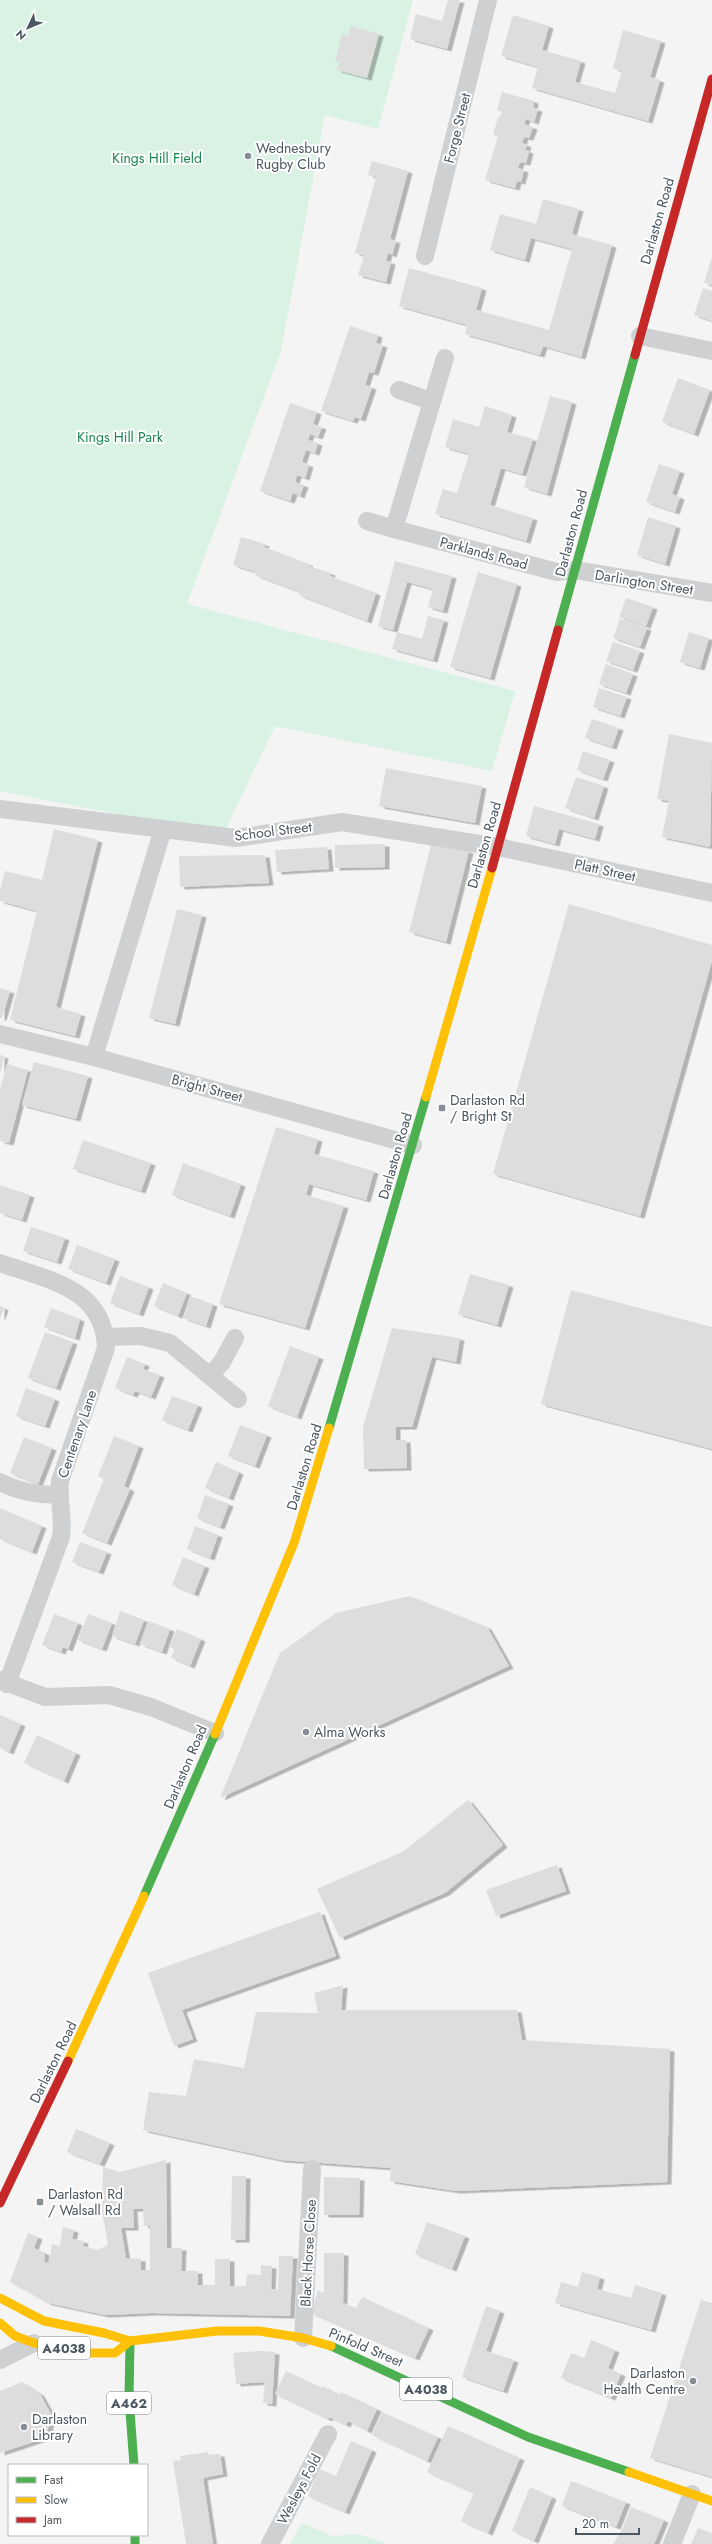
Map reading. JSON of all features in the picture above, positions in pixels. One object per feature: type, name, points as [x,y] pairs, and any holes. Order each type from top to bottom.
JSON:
[{"type":"main road","name":"Darlaston Road","points":[[0,2203],[120,1952],[284,1573],[306,1509],[413,1145],[498,847],[712,79]]},
{"type":"main road","name":"A4038","points":[[0,2298],[44,2321],[104,2333],[130,2341]]},
{"type":"main road","name":"A4038","points":[[0,2324],[15,2336],[34,2343],[89,2354],[115,2353],[130,2341]]},
{"type":"main road","name":"Pinfold Street","points":[[130,2341],[177,2334],[217,2331],[259,2331],[303,2338],[330,2346],[378,2367],[528,2437],[712,2501]]},
{"type":"main road","name":"A462","points":[[130,2341],[129,2398],[134,2464]]},
{"type":"street","name":"Forge Street","points":[[425,256],[488,0]]},
{"type":"street","points":[[640,336],[712,351]]},
{"type":"street","points":[[394,528],[445,358]]},
{"type":"street","points":[[399,390],[431,401]]},
{"type":"street","name":"Parklands Road","points":[[367,521],[557,572],[575,570]]},
{"type":"street","name":"Darlington Street","points":[[575,570],[712,593]]},
{"type":"street","name":"School Street","points":[[0,809],[236,838],[342,822],[498,847]]},
{"type":"street","points":[[94,1057],[163,829]]},
{"type":"street","name":"Platt Street","points":[[498,847],[712,892]]},
{"type":"street","name":"Bright Street","points":[[0,1034],[94,1057],[413,1145]]},
{"type":"street","name":"Centenary Lane","points":[[0,1263],[77,1292],[89,1301],[98,1314],[105,1337],[103,1360],[60,1482],[58,1495],[63,1523],[61,1537],[4,1682],[45,1698],[108,1695],[151,1707],[215,1733]]},
{"type":"street","points":[[105,1337],[141,1336],[170,1343],[211,1375],[238,1399]]},
{"type":"street","points":[[211,1375],[222,1362],[235,1338]]},
{"type":"street","points":[[0,1482],[15,1490],[32,1494],[58,1495]]},
{"type":"street","name":"Black Horse Close","points":[[303,2338],[312,2169]]},
{"type":"street","points":[[0,2360],[34,2343]]},
{"type":"street","name":"Wesleys Fold","points":[[270,2544],[328,2434]]},
{"type":"street","points":[[672,2544],[692,2494]]},
{"type":"green space","points":[[0,0],[413,0],[378,129],[325,115],[281,351],[187,604],[515,691],[492,771],[275,726],[223,835],[0,791]]},
{"type":"green space","points":[[302,2523],[332,2536],[359,2534],[388,2544],[290,2544]]},
{"type":"building","points":[[448,0],[460,0],[447,49],[410,39],[416,14],[442,21]]},
{"type":"building","points":[[513,15],[549,26],[542,50],[581,61],[575,82],[615,93],[622,71],[613,68],[623,30],[661,41],[650,77],[660,80],[648,121],[532,88],[538,67],[501,56]]},
{"type":"building","points":[[351,26],[379,34],[367,78],[337,70],[339,63],[335,61],[342,34],[348,36]]},
{"type":"building","points":[[502,92],[534,101],[533,108],[538,109],[534,122],[526,119],[524,124],[533,127],[529,138],[524,137],[522,143],[527,145],[525,150],[529,151],[526,163],[520,162],[518,168],[524,170],[521,182],[517,181],[515,188],[485,180],[498,136],[493,135],[498,117],[500,117],[502,112],[497,110]]},
{"type":"building","points":[[372,161],[408,171],[390,239],[396,241],[392,255],[388,253],[386,261],[391,262],[386,282],[358,275],[364,255],[355,253],[376,177],[368,175]]},
{"type":"building","points":[[543,199],[579,209],[572,234],[612,245],[581,357],[543,346],[540,355],[465,334],[467,325],[399,306],[409,268],[482,288],[476,310],[549,330],[572,249],[531,238],[525,260],[490,250],[500,214],[536,224]]},
{"type":"building","points":[[712,257],[712,285],[704,283]]},
{"type":"building","points":[[703,288],[712,291],[712,321],[694,315]]},
{"type":"building","points":[[350,326],[378,335],[376,343],[383,345],[374,373],[369,372],[365,385],[372,387],[361,419],[355,417],[353,421],[321,411]]},
{"type":"building","points":[[678,378],[710,390],[694,434],[662,422]]},
{"type":"building","points":[[550,396],[572,402],[547,494],[524,487]]},
{"type":"building","points":[[290,403],[317,412],[313,424],[322,427],[318,437],[310,434],[308,440],[318,443],[315,453],[306,450],[302,462],[309,465],[305,478],[297,475],[295,482],[304,485],[300,496],[293,493],[290,501],[260,491]]},
{"type":"building","points":[[485,406],[512,415],[507,432],[533,439],[522,474],[501,468],[490,505],[533,518],[526,541],[435,514],[443,489],[457,493],[469,454],[445,447],[453,419],[479,427]]},
{"type":"building","points":[[659,464],[680,471],[672,494],[680,497],[675,512],[646,502]]},
{"type":"building","points":[[648,517],[676,526],[665,564],[637,555]]},
{"type":"building","points":[[241,537],[265,544],[264,547],[309,564],[308,566],[331,573],[330,576],[376,593],[367,621],[299,595],[300,592],[255,575],[256,572],[233,565]]},
{"type":"building","points":[[395,561],[452,576],[443,611],[428,607],[433,589],[407,582],[393,630],[378,626]]},
{"type":"building","points":[[478,572],[517,584],[490,678],[450,667]]},
{"type":"building","points":[[626,598],[653,607],[646,626],[619,617]]},
{"type":"building","points":[[428,616],[444,620],[433,660],[392,649],[397,632],[422,639]]},
{"type":"building","points":[[620,619],[647,628],[640,647],[613,638]]},
{"type":"building","points":[[689,632],[709,638],[700,668],[680,662]]},
{"type":"building","points":[[613,642],[640,651],[633,670],[606,661]]},
{"type":"building","points":[[606,664],[633,674],[626,693],[599,684]]},
{"type":"building","points":[[599,688],[627,697],[620,716],[593,707]]},
{"type":"building","points":[[592,719],[619,728],[612,747],[585,738]]},
{"type":"building","points":[[669,734],[712,743],[710,847],[662,837],[669,801],[657,799]]},
{"type":"building","points":[[583,751],[610,760],[603,779],[577,770]]},
{"type":"building","points":[[386,768],[482,786],[475,823],[379,806]]},
{"type":"building","points":[[576,777],[604,786],[594,818],[565,808]]},
{"type":"building","points":[[534,806],[599,824],[595,839],[559,829],[555,844],[526,836]]},
{"type":"building","points":[[54,829],[98,840],[56,1007],[81,1014],[75,1036],[10,1020],[37,911],[0,901],[0,890],[5,871],[42,880]]},
{"type":"building","points":[[432,841],[469,851],[446,942],[409,932]]},
{"type":"building","points":[[385,844],[385,867],[335,868],[335,845]]},
{"type":"building","points":[[327,847],[329,869],[277,872],[275,850]]},
{"type":"building","points":[[265,855],[269,883],[180,887],[179,856]]},
{"type":"building","points":[[569,904],[712,945],[712,961],[640,1216],[493,1174]]},
{"type":"building","points":[[177,909],[202,915],[175,1024],[149,1018]]},
{"type":"building","points":[[0,988],[10,991],[2,1018],[0,1018]]},
{"type":"building","points":[[0,1055],[4,1056],[1,1071],[0,1071]]},
{"type":"building","points":[[34,1062],[88,1076],[76,1119],[22,1105]]},
{"type":"building","points":[[7,1064],[28,1070],[9,1143],[0,1141],[0,1089]]},
{"type":"building","points":[[276,1127],[318,1139],[314,1154],[374,1171],[366,1200],[309,1184],[306,1195],[344,1206],[305,1328],[219,1304]]},
{"type":"building","points":[[83,1140],[151,1163],[141,1191],[73,1169]]},
{"type":"building","points":[[183,1163],[241,1184],[230,1216],[172,1195]]},
{"type":"building","points":[[0,1185],[30,1195],[22,1220],[0,1213]]},
{"type":"building","points":[[31,1227],[65,1238],[57,1262],[23,1251]]},
{"type":"building","points":[[77,1245],[115,1259],[106,1283],[68,1269]]},
{"type":"building","points":[[470,1274],[509,1285],[497,1325],[458,1314]]},
{"type":"building","points":[[120,1276],[149,1287],[139,1314],[110,1303]]},
{"type":"building","points":[[163,1283],[187,1293],[178,1316],[154,1306]]},
{"type":"building","points":[[571,1290],[712,1327],[712,1449],[541,1404]]},
{"type":"building","points":[[190,1296],[213,1304],[206,1326],[183,1318]]},
{"type":"building","points":[[0,1306],[4,1308],[0,1319]]},
{"type":"building","points":[[51,1308],[80,1319],[75,1338],[44,1327]]},
{"type":"building","points":[[392,1328],[460,1338],[456,1362],[432,1357],[412,1427],[396,1427],[396,1440],[406,1440],[407,1468],[364,1469],[363,1427]]},
{"type":"building","points":[[45,1332],[73,1342],[56,1388],[28,1378]]},
{"type":"building","points":[[290,1346],[319,1357],[297,1417],[268,1406]]},
{"type":"building","points":[[127,1357],[145,1364],[143,1369],[160,1375],[151,1397],[135,1391],[133,1395],[115,1388]]},
{"type":"building","points":[[26,1388],[55,1399],[45,1426],[16,1416]]},
{"type":"building","points":[[172,1396],[198,1405],[188,1430],[162,1420]]},
{"type":"building","points":[[240,1425],[267,1435],[255,1466],[228,1456]]},
{"type":"building","points":[[114,1436],[139,1446],[124,1486],[130,1489],[107,1543],[82,1533],[104,1479],[98,1476]]},
{"type":"building","points":[[24,1437],[52,1448],[38,1484],[10,1473]]},
{"type":"building","points":[[216,1462],[239,1472],[229,1498],[205,1488]]},
{"type":"building","points":[[205,1495],[229,1504],[220,1527],[197,1518]]},
{"type":"building","points":[[0,1508],[42,1526],[32,1552],[0,1539]]},
{"type":"building","points":[[195,1526],[218,1535],[210,1558],[187,1549]]},
{"type":"building","points":[[80,1542],[107,1552],[99,1572],[72,1562]]},
{"type":"building","points":[[183,1557],[205,1566],[194,1594],[172,1585]]},
{"type":"building","name":"Alma Works","points":[[410,1596],[487,1627],[509,1666],[220,1798],[280,1653],[336,1613]]},
{"type":"building","points":[[120,1611],[144,1620],[135,1644],[112,1636]]},
{"type":"building","points":[[54,1614],[78,1623],[68,1649],[63,1647],[61,1652],[42,1645]]},
{"type":"building","points":[[88,1614],[112,1623],[102,1649],[78,1640]]},
{"type":"building","points":[[148,1621],[170,1629],[162,1652],[140,1644]]},
{"type":"building","points":[[177,1629],[201,1639],[190,1666],[171,1658],[175,1649],[169,1647]]},
{"type":"building","points":[[0,1715],[21,1724],[9,1752],[0,1748]]},
{"type":"building","points":[[37,1735],[76,1753],[64,1781],[24,1763]]},
{"type":"building","points":[[468,1800],[503,1845],[445,1893],[340,1938],[317,1889],[404,1851]]},
{"type":"building","points":[[557,1865],[566,1891],[496,1916],[486,1890]]},
{"type":"building","points":[[320,1912],[336,1956],[182,2010],[193,2039],[174,2046],[148,1973]]},
{"type":"building","points":[[343,1985],[341,2010],[517,2010],[522,2040],[670,2049],[667,2182],[456,2191],[390,2181],[391,2168],[281,2160],[143,2130],[149,2092],[186,2096],[194,2059],[244,2068],[256,2012],[318,2013],[314,1993]]},
{"type":"building","points":[[76,2129],[110,2143],[100,2164],[67,2152]]},
{"type":"building","points":[[166,2160],[167,2248],[182,2248],[181,2271],[198,2271],[198,2285],[215,2285],[215,2259],[230,2259],[230,2286],[246,2286],[247,2274],[261,2275],[261,2265],[272,2266],[271,2289],[278,2289],[279,2256],[293,2256],[290,2316],[152,2313],[105,2315],[48,2303],[10,2282],[28,2233],[38,2237],[34,2248],[45,2253],[44,2262],[49,2263],[52,2244],[60,2246],[63,2227],[74,2230],[72,2239],[84,2241],[83,2246],[97,2250],[108,2245],[102,2211],[103,2167],[120,2172]],"holes":[[[133,2209],[143,2209],[144,2226],[150,2226],[150,2270],[141,2270],[141,2259],[126,2258],[121,2228],[134,2228]]]},
{"type":"building","points":[[232,2176],[246,2176],[245,2240],[231,2240]]},
{"type":"building","points":[[324,2177],[360,2178],[359,2215],[324,2215]]},
{"type":"building","points":[[427,2222],[465,2236],[452,2269],[415,2254]]},
{"type":"building","points":[[324,2253],[344,2253],[343,2303],[356,2308],[362,2297],[429,2328],[415,2358],[311,2313],[318,2290],[324,2293]]},
{"type":"building","points":[[582,2272],[600,2277],[597,2289],[631,2298],[635,2285],[662,2293],[651,2330],[555,2303],[561,2282],[578,2287]]},
{"type":"building","name":"Darlaston Health Centre","points":[[701,2300],[712,2303],[712,2477],[650,2458]]},
{"type":"building","points":[[486,2306],[500,2311],[486,2351],[514,2360],[503,2391],[462,2377]]},
{"type":"building","points":[[591,2340],[615,2350],[608,2368],[621,2374],[611,2398],[561,2378],[571,2353],[584,2358]]},
{"type":"building","points":[[261,2351],[275,2352],[272,2404],[263,2403],[265,2382],[236,2384],[233,2353]]},
{"type":"building","points":[[286,2371],[322,2388],[323,2386],[340,2395],[341,2392],[377,2409],[367,2431],[348,2421],[346,2425],[329,2417],[328,2419],[275,2394]]},
{"type":"building","name":"Darlaston Library","points":[[22,2382],[40,2394],[52,2416],[45,2438],[0,2453],[0,2391]]},
{"type":"building","points":[[382,2412],[438,2437],[427,2461],[372,2435]]},
{"type":"building","points":[[448,2426],[520,2458],[488,2533],[461,2521],[474,2493],[427,2472]]},
{"type":"building","points":[[351,2441],[372,2450],[345,2512],[308,2496],[319,2469],[336,2476]]},
{"type":"building","points":[[208,2452],[208,2455],[220,2454],[223,2474],[203,2478],[213,2544],[186,2544],[173,2461],[181,2460],[180,2456]]},
{"type":"building","points":[[571,2481],[626,2502],[616,2527],[562,2506]]},
{"type":"building","points":[[530,2487],[552,2497],[534,2541],[512,2531]]},
{"type":"building","points":[[631,2507],[664,2520],[654,2544],[613,2544],[623,2528]]},
{"type":"building","points":[[698,2528],[712,2533],[712,2544],[691,2544]]},
{"type":"traffic: fast","points":[[558,630],[635,355]]},
{"type":"traffic: fast","points":[[329,1428],[426,1097]]},
{"type":"traffic: fast","points":[[144,1896],[215,1734]]},
{"type":"traffic: fast","points":[[130,2341],[129,2398],[134,2464]]},
{"type":"traffic: fast","points":[[331,2346],[528,2437],[629,2472]]},
{"type":"traffic: fast","points":[[135,2536],[135,2544]]},
{"type":"traffic: slow","points":[[426,1097],[492,868]]},
{"type":"traffic: slow","points":[[215,1734],[294,1543],[329,1428]]},
{"type":"traffic: slow","points":[[68,2061],[144,1896]]},
{"type":"traffic: slow","points":[[0,2298],[44,2321],[104,2333],[130,2341]]},
{"type":"traffic: slow","points":[[0,2323],[15,2336],[34,2343],[89,2353],[115,2353],[130,2341],[217,2331],[259,2331],[303,2338],[331,2346]]},
{"type":"traffic: slow","points":[[629,2472],[712,2501]]},
{"type":"traffic: jam","points":[[635,355],[712,79]]},
{"type":"traffic: jam","points":[[492,868],[558,630]]},
{"type":"traffic: jam","points":[[0,2203],[68,2061]]},
{"type":"place","name":"Wednesbury Rugby Club","points":[[248,156]]},
{"type":"place","name":"Darlaston Rd / Bright St","points":[[442,1108]]},
{"type":"place","name":"Alma Works","points":[[306,1732]]},
{"type":"place","name":"Darlaston Rd / Walsall Rd","points":[[40,2202]]},
{"type":"place","name":"Darlaston Health Centre","points":[[693,2381]]},
{"type":"place","name":"Darlaston Library","points":[[24,2427]]},
{"type":"park label","name":"Kings Hill Field","points":[[157,158]]},
{"type":"park label","name":"Kings Hill Park","points":[[120,437]]}]
